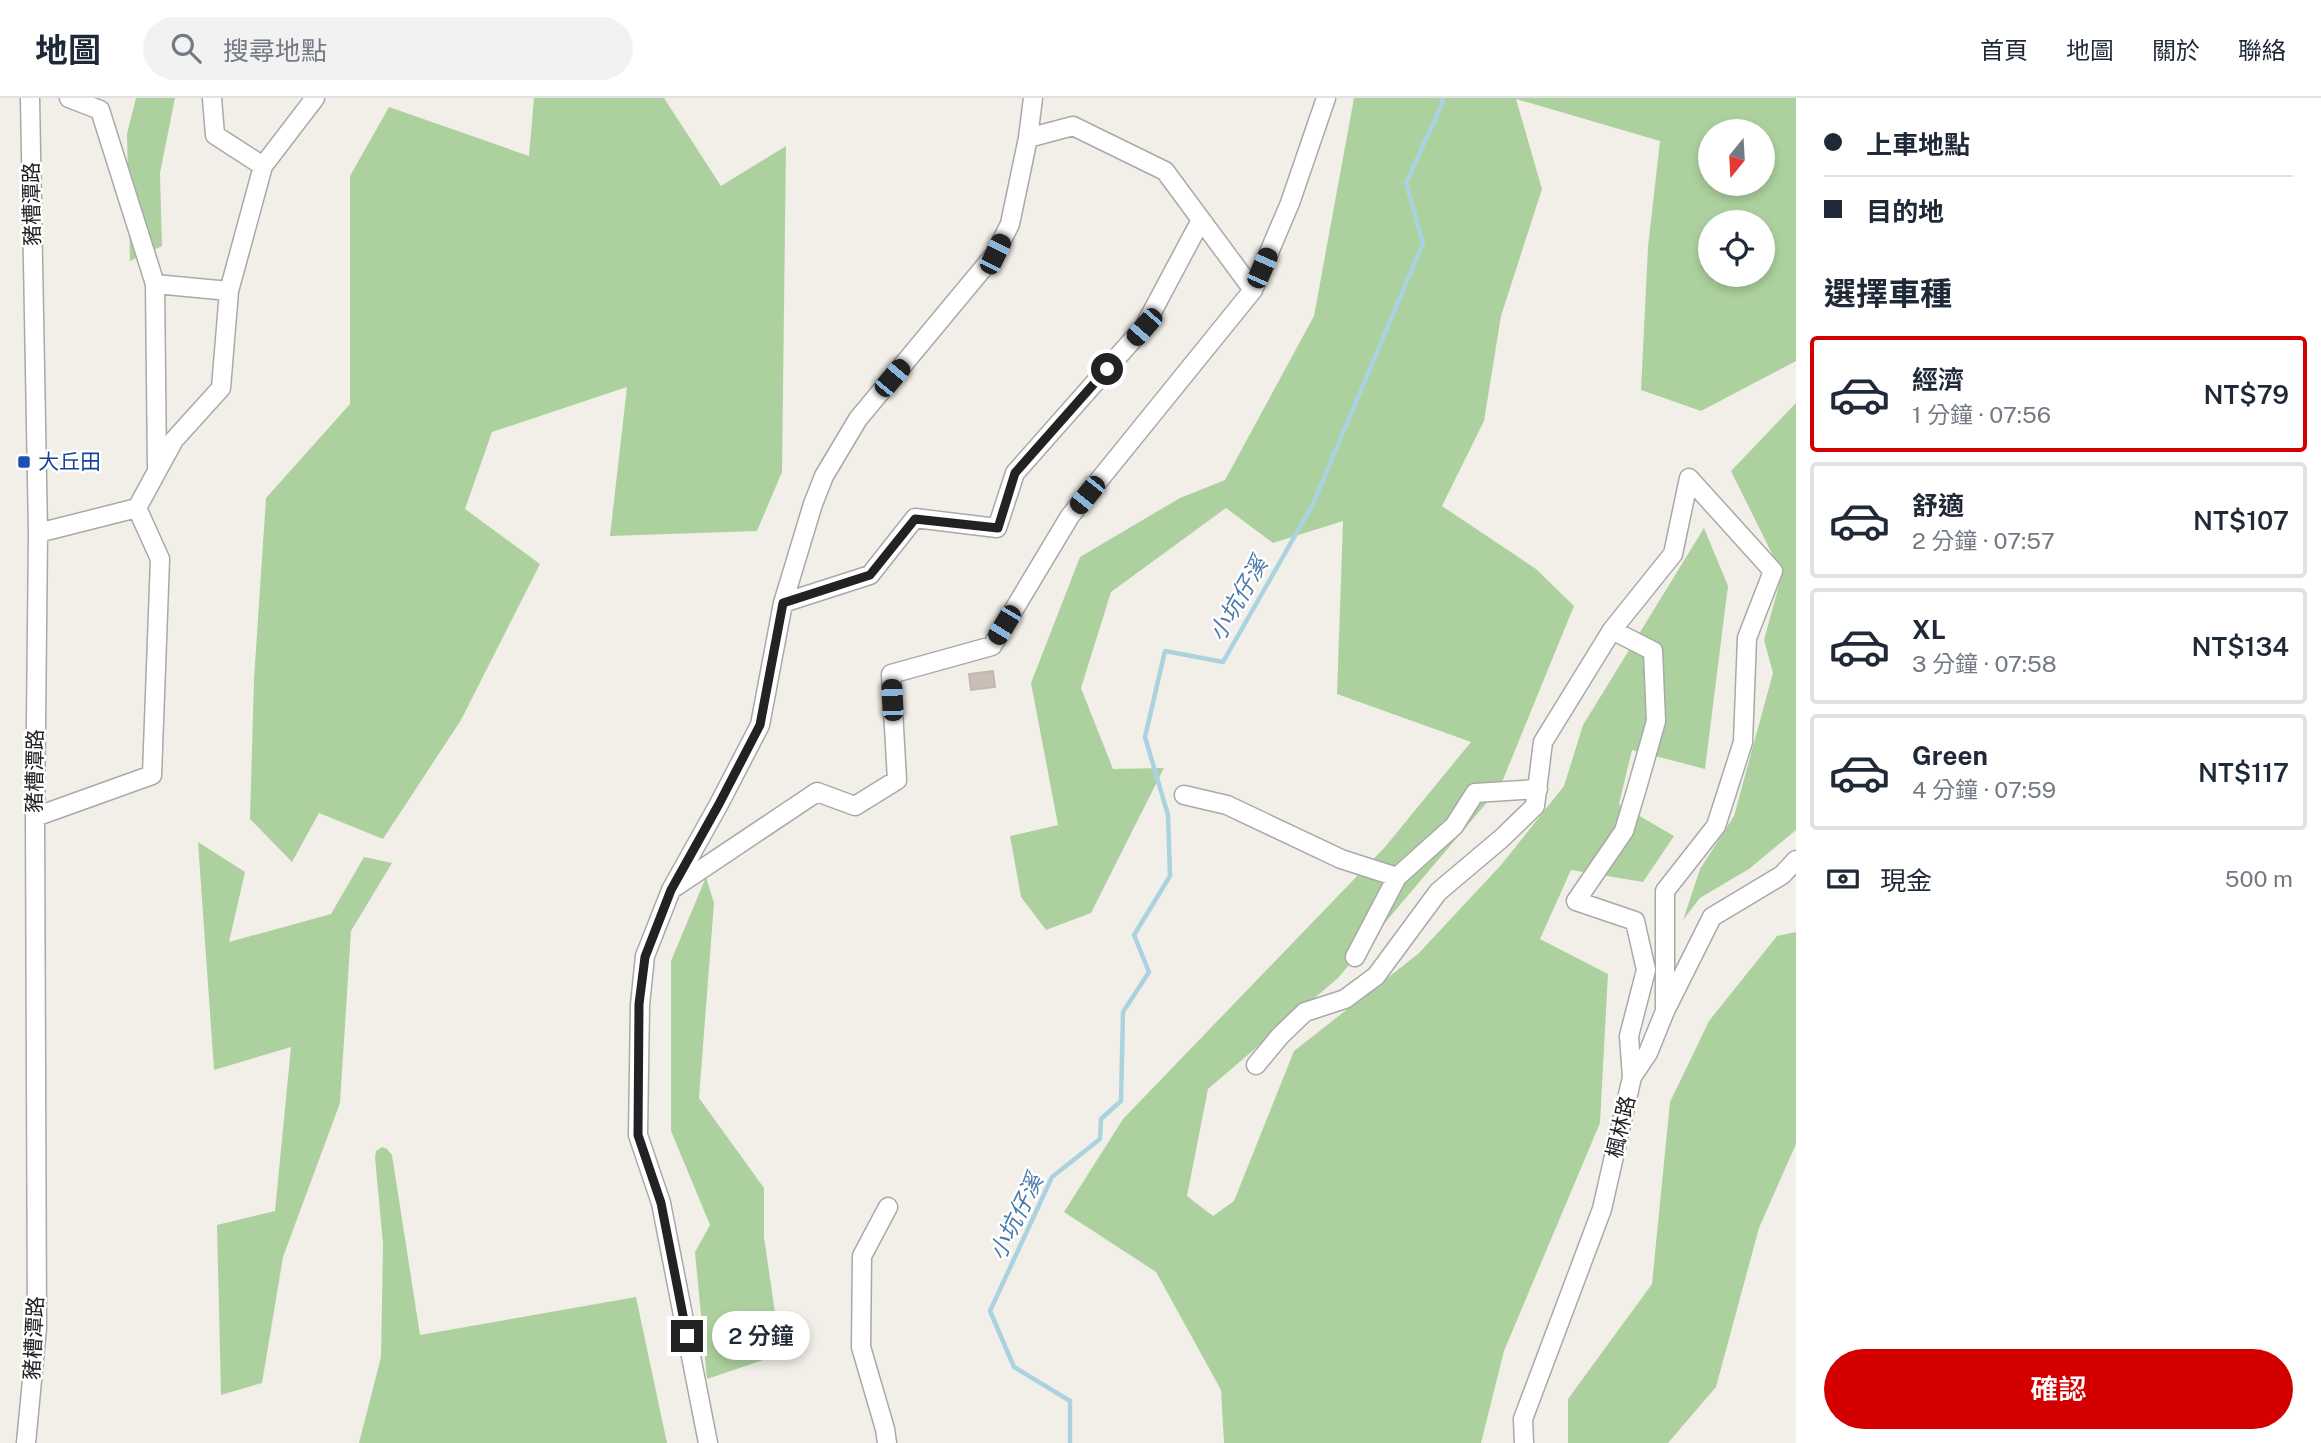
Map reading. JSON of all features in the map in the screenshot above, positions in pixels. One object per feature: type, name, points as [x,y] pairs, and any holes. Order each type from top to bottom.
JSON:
[{"type":"street","name":"豬槽潭路","points":[[26,1443],[37,1328],[34,817],[38,533],[30,98]]},
{"type":"street","points":[[69,98],[100,110],[155,284],[157,472]]},
{"type":"street","points":[[212,98],[215,135],[262,166]]},
{"type":"street","points":[[38,533],[137,508],[173,440],[221,388],[229,290],[262,166],[315,98]]},
{"type":"street","points":[[708,1443],[661,1203],[638,1135],[639,1004],[645,957],[671,890],[760,725],[783,603],[824,476],[858,419],[995,254],[1010,224],[1028,138],[1033,98]]},
{"type":"street","points":[[671,890],[817,792],[855,806],[897,780],[891,674],[992,646],[1070,516],[1253,290],[1290,203],[1326,98]]},
{"type":"street","points":[[1028,138],[1073,126],[1165,171],[1253,290]]},
{"type":"street","points":[[783,603],[870,575],[915,519],[998,528],[1015,473],[1144,327],[1201,220]]},
{"type":"street","points":[[155,284],[229,290]]},
{"type":"street","points":[[1256,1065],[1305,1012],[1345,999],[1376,976],[1438,892],[1535,806],[1543,742],[1612,630],[1673,554],[1689,478],[1773,571],[1747,638],[1743,742],[1716,826],[1665,891],[1665,1011]]},
{"type":"street","points":[[34,817],[152,775],[160,559],[137,508]]},
{"type":"street","points":[[1612,630],[1653,651],[1656,722],[1624,831],[1576,901],[1635,921],[1646,970],[1629,1036],[1632,1077]]},
{"type":"street","points":[[1355,957],[1397,877],[1454,826],[1475,793],[1538,789]]},
{"type":"street","points":[[1184,795],[1227,804],[1341,859],[1397,877]]},
{"type":"street","name":"楓林路","points":[[1524,1443],[1523,1419],[1602,1209],[1632,1077],[1648,1053],[1665,1011],[1712,917],[1782,875],[1796,860]]},
{"type":"street","points":[[887,1443],[886,1429],[861,1347],[862,1256],[888,1207]]},
{"type":"green space","points":[[136,98],[175,98],[160,173],[162,246],[130,261],[127,134]]},
{"type":"green space","points":[[534,98],[664,98],[721,186],[786,146],[782,472],[757,531],[610,536],[627,387],[492,432],[465,509],[540,564],[461,720],[383,839],[319,813],[292,862],[250,819],[254,679],[266,498],[350,404],[350,176],[389,107],[529,156]]},
{"type":"green space","points":[[1354,98],[1796,98],[1796,361],[1701,411],[1641,390],[1648,247],[1660,141],[1516,99],[1542,189],[1501,316],[1484,421],[1442,506],[1536,569],[1574,606],[1500,787],[1338,978],[1208,1089],[1187,1196],[1213,1216],[1234,1201],[1294,1051],[1418,954],[1501,865],[1564,786],[1583,725],[1704,528],[1728,586],[1705,769],[1632,750],[1619,804],[1674,836],[1643,882],[1571,870],[1540,939],[1608,974],[1600,1123],[1504,1351],[1481,1443],[1224,1443],[1221,1390],[1156,1272],[1064,1212],[1123,1119],[1385,847],[1471,742],[1337,694],[1343,521],[1273,543],[1226,508],[1111,592],[1081,688],[1113,769],[1164,768],[1091,913],[1046,930],[1021,897],[1010,836],[1058,825],[1031,683],[1080,557],[1180,498],[1225,480],[1314,316]]},
{"type":"green space","points":[[1796,403],[1796,830],[1749,869],[1700,898],[1683,920],[1700,869],[1734,816],[1773,673],[1764,640],[1782,574],[1731,471]]},
{"type":"green space","points":[[198,842],[245,872],[229,942],[331,914],[364,857],[392,863],[351,931],[340,1103],[283,1257],[262,1383],[221,1395],[217,1225],[275,1211],[291,1047],[214,1070]]},
{"type":"green space","points":[[706,877],[714,903],[699,1098],[764,1188],[764,1237],[781,1354],[707,1379],[695,1252],[710,1225],[671,1131],[671,961]]},
{"type":"green space","points":[[1796,932],[1796,1144],[1759,1228],[1716,1387],[1668,1443],[1568,1443],[1568,1399],[1652,1284],[1670,1102],[1709,1021],[1777,936]]},
{"type":"green space","points":[[382,1147],[392,1155],[420,1335],[636,1297],[667,1443],[359,1443],[381,1357],[383,1244],[375,1157],[376,1151]]},
{"type":"building","points":[[993,671],[995,687],[971,690],[969,674]]},
{"type":"waterway","name":"小坑仔溪","points":[[1070,1443],[1070,1401],[1014,1367],[990,1311],[1052,1177],[1100,1139],[1101,1119],[1121,1101],[1123,1012],[1149,972],[1134,935],[1170,876],[1168,815],[1145,737],[1165,651],[1223,662],[1313,504],[1423,243],[1406,183],[1443,102],[1441,98]]},
{"type":"place","name":"大丘田","points":[[24,462]]},
{"type":"route","points":[[687,1336],[661,1203],[638,1135],[639,1004],[645,957],[671,890],[760,725],[783,603],[870,575],[915,519],[998,528],[1015,473],[1107,369]]}]
